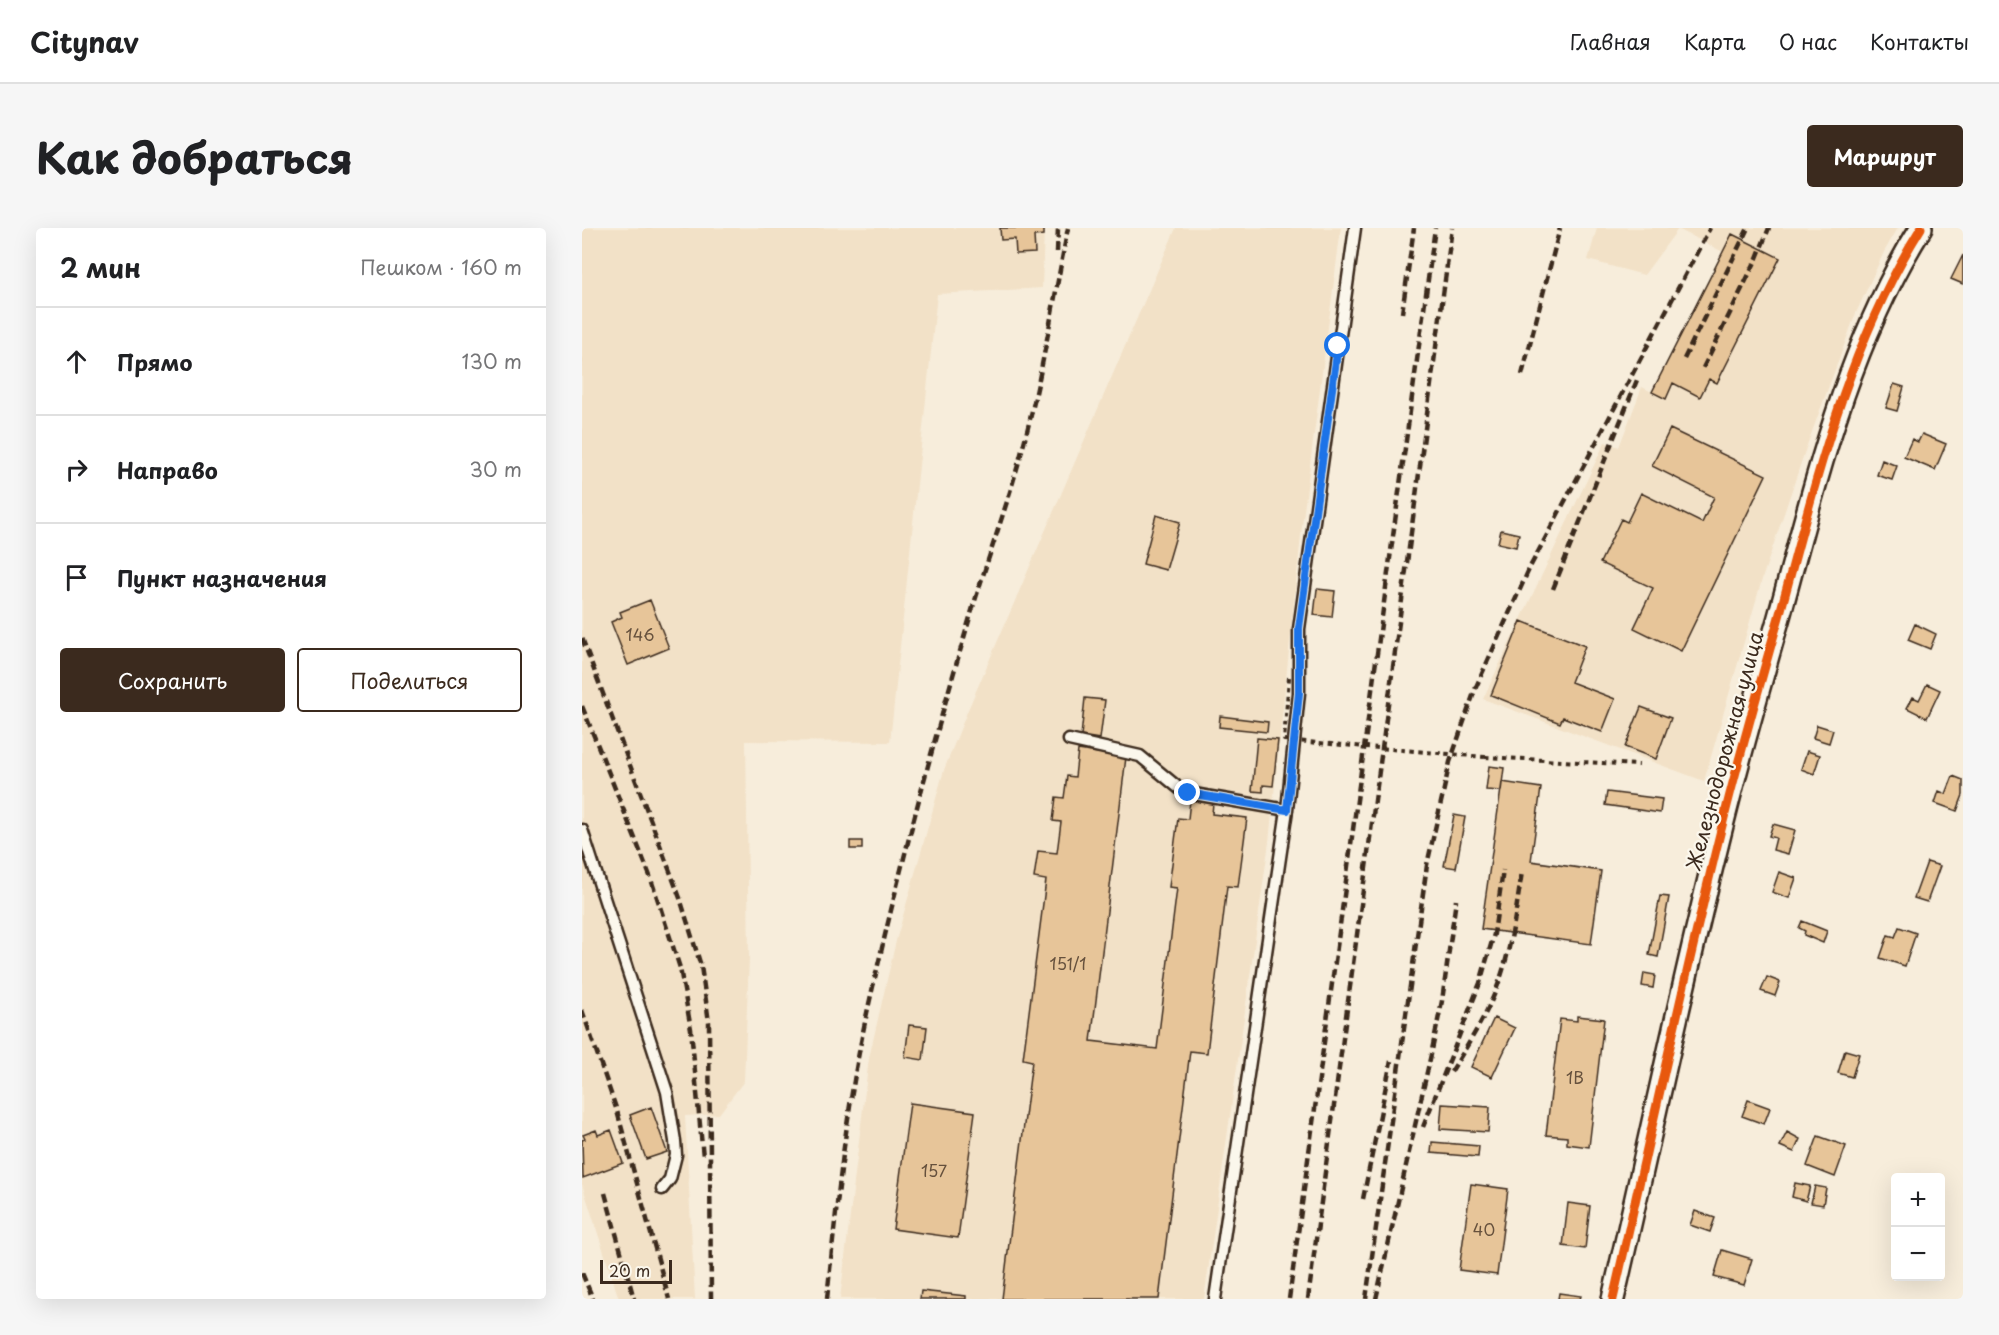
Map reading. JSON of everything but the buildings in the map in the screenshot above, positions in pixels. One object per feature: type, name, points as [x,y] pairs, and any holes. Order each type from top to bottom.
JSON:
[{"type":"street","name":"Железнодорожная улица","points":[[1613,1299],[1643,1159],[1724,817],[1797,544],[1822,460],[1862,345],[1887,289],[1921,228]]},
{"type":"lane","points":[[1215,1299],[1287,810],[1299,693],[1299,628],[1354,228]]},
{"type":"lane","points":[[1069,740],[1140,756],[1188,793],[1287,810]]},
{"type":"lane","points":[[582,831],[667,1092],[676,1155],[670,1179],[662,1189]]},
{"type":"path","points":[[1289,677],[1284,740],[1485,757],[1639,765]]},
{"type":"shaded area","points":[[582,228],[1044,228],[1042,288],[937,294],[890,742],[746,741],[749,958],[744,1081],[719,1114],[685,1116],[695,1299],[619,1299],[582,1184]]},
{"type":"shaded area","points":[[1176,228],[1341,228],[1302,526],[1269,842],[1204,1299],[840,1299],[869,1058],[896,941],[944,770]]},
{"type":"shaded area","points":[[1597,228],[1898,228],[1884,252],[1856,313],[1806,448],[1763,576],[1704,781],[1483,699],[1605,442],[1619,447],[1642,387],[1652,392],[1723,252],[1678,229],[1644,275],[1588,260]]},
{"type":"railway","points":[[1057,252],[1058,228]]},
{"type":"railway","points":[[827,1299],[849,1114],[869,1004],[903,860],[941,718],[1025,439],[1043,360],[1068,228]]},
{"type":"railway","points":[[1402,313],[1414,228]]},
{"type":"railway","points":[[1289,1299],[1435,228]]},
{"type":"railway","points":[[1308,1299],[1452,228]]},
{"type":"railway","points":[[1522,375],[1560,228]]},
{"type":"railway","points":[[1366,1299],[1427,865],[1450,762],[1476,687],[1530,567],[1710,228]]},
{"type":"railway","points":[[1684,359],[1748,228]]},
{"type":"railway","points":[[1703,368],[1757,258],[1769,228]]},
{"type":"railway","points":[[1553,589],[1637,380]]},
{"type":"railway","points":[[582,638],[680,898],[701,966],[709,1022],[711,1299]]},
{"type":"railway","points":[[582,706],[650,876],[680,968],[691,1029],[703,1157]]},
{"type":"railway","points":[[1423,1127],[1480,983],[1494,934],[1503,870]]},
{"type":"railway","points":[[1451,1072],[1495,994],[1516,914],[1522,872]]},
{"type":"railway","points":[[1376,1299],[1442,1001],[1456,900]]},
{"type":"railway","points":[[582,1010],[617,1111],[669,1299]]},
{"type":"railway","points":[[1363,1199],[1391,1061]]},
{"type":"railway","points":[[605,1193],[634,1299]]},
{"type":"railway","points":[[582,1273],[593,1299]]},
{"type":"cycle path","points":[[1613,1299],[1682,991],[1733,782],[1820,467],[1853,368],[1873,320],[1895,273],[1921,228]]},
{"type":"route","points":[[1188,793],[1287,810],[1299,693],[1299,628],[1338,346]]}]
